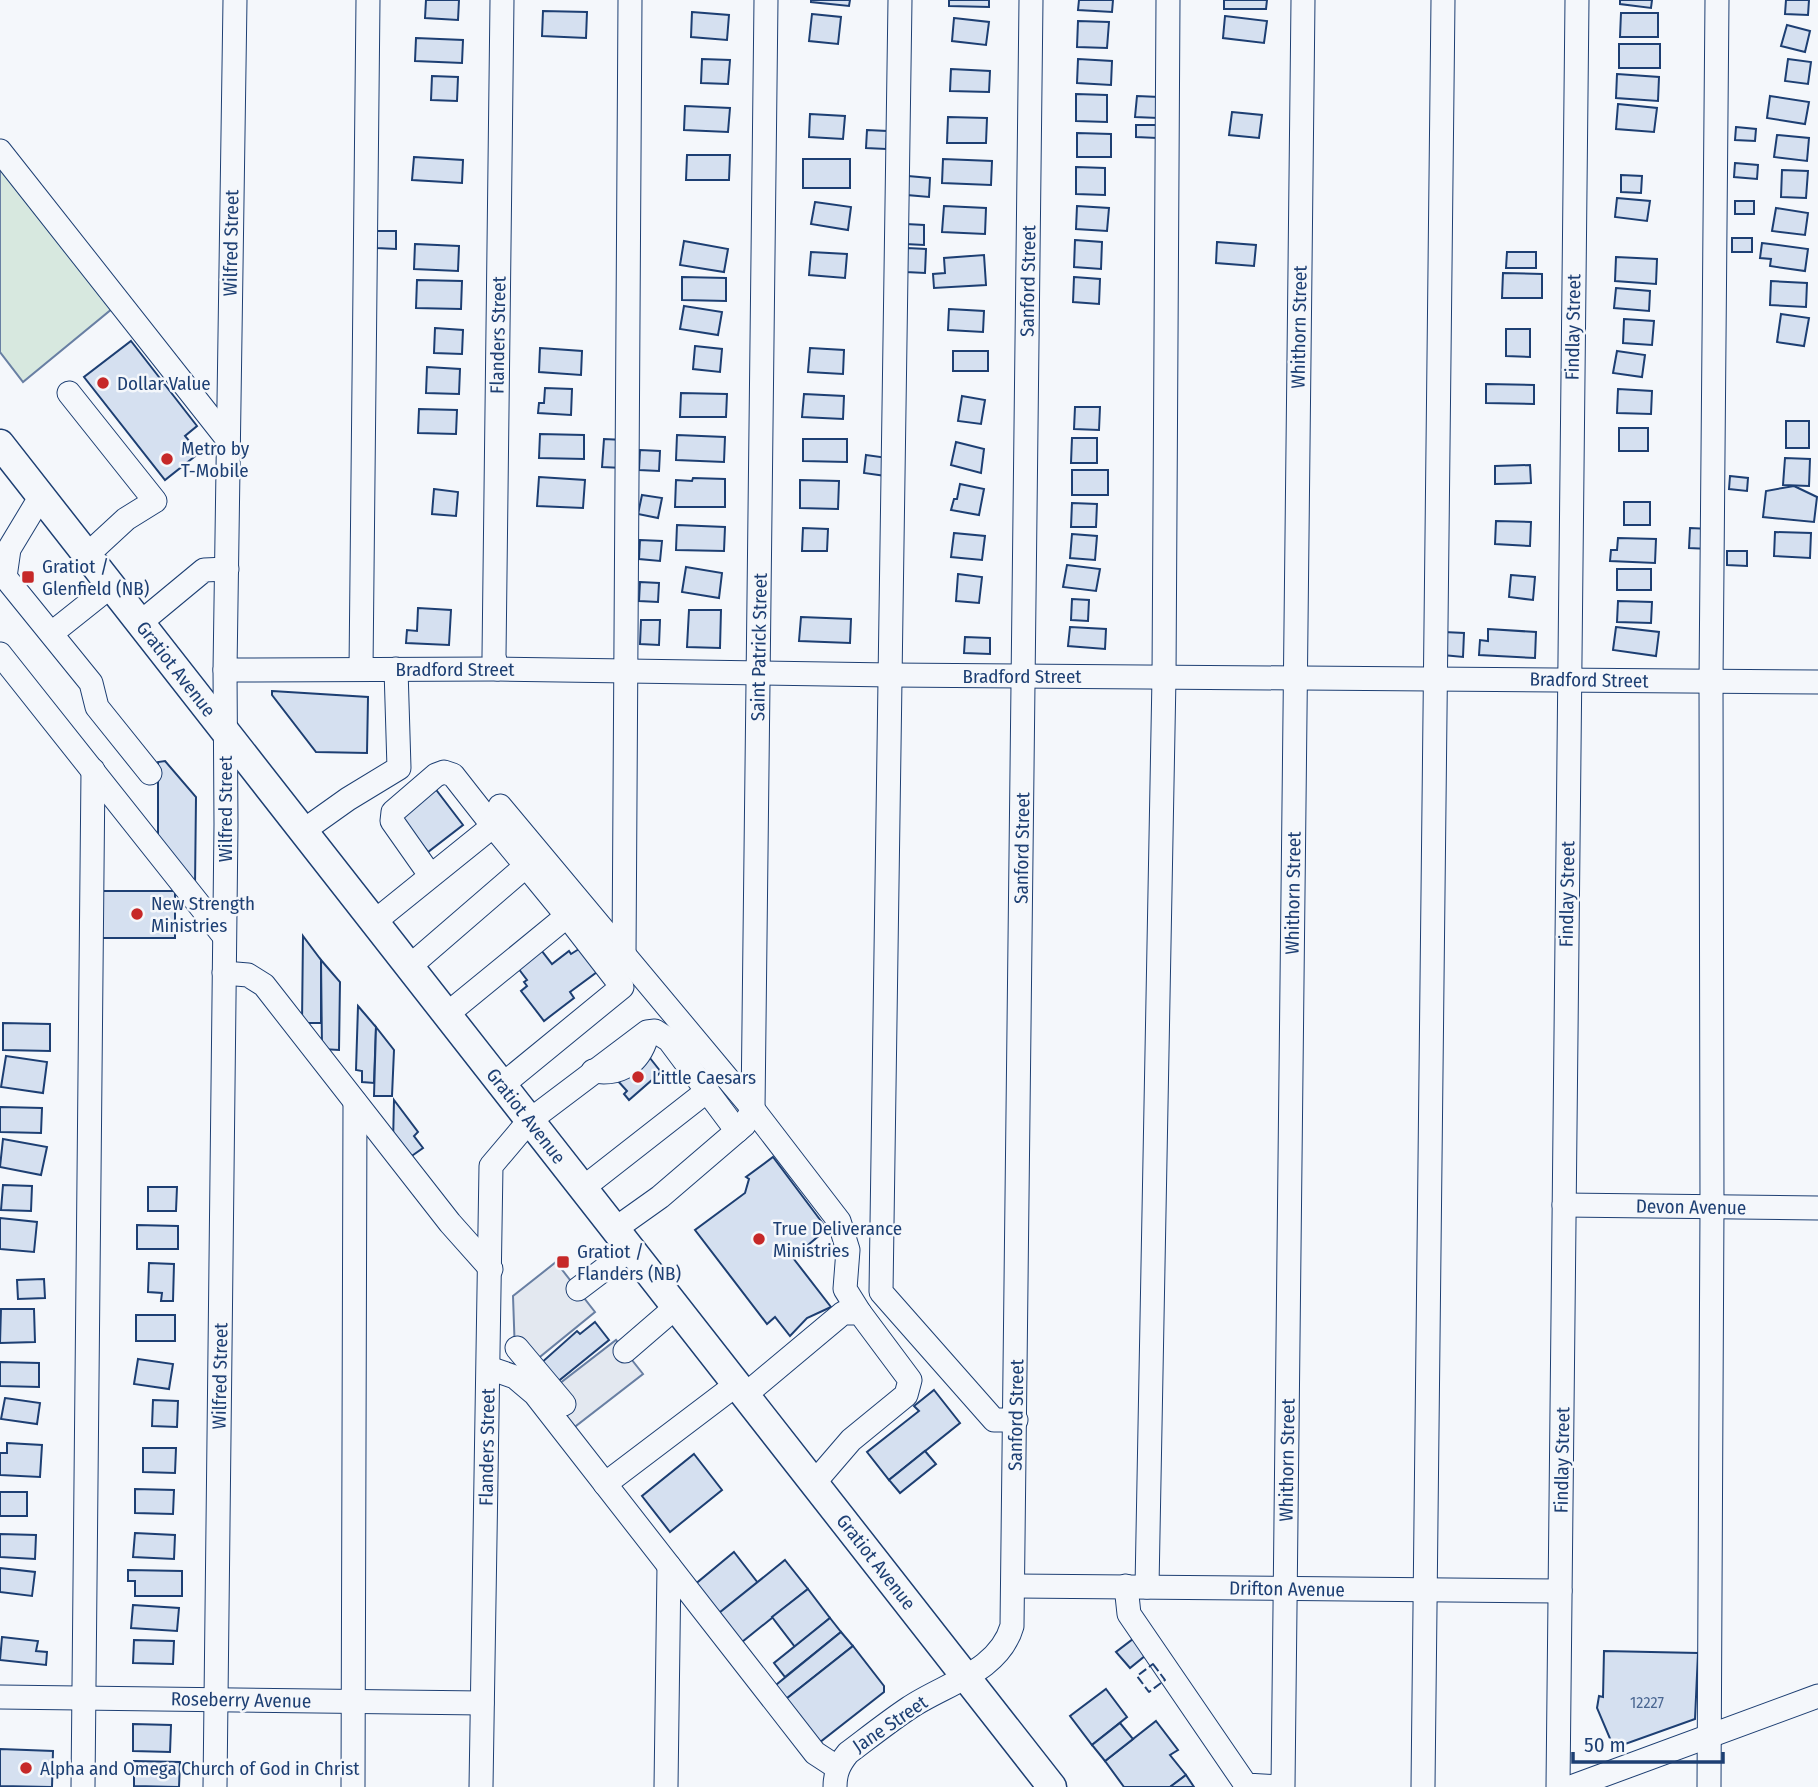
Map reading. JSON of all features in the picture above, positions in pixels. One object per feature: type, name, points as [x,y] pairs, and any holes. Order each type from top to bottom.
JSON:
[{"type":"main road","name":"Gratiot Avenue","points":[[0,444],[1052,1787]]},
{"type":"street","name":"Wilfred Street","points":[[215,1787],[226,569],[235,0]]},
{"type":"street","points":[[361,669],[368,0]]},
{"type":"street","name":"Flanders Street","points":[[497,669],[494,656],[502,0]]},
{"type":"street","points":[[624,956],[630,0]]},
{"type":"street","name":"Saint Patrick Street","points":[[754,1109],[766,0]]},
{"type":"street","points":[[900,0],[881,1292],[994,1420],[1016,1420]]},
{"type":"street","name":"Sanford Street","points":[[967,1678],[1008,1640],[1012,1626],[1014,1586],[1031,0]]},
{"type":"street","points":[[1168,0],[1164,677],[1137,1586],[1129,1614],[1247,1785],[1283,1787]]},
{"type":"street","name":"Whithorn Street","points":[[1283,1787],[1303,0]]},
{"type":"street","points":[[1423,1787],[1443,0]]},
{"type":"street","name":"Findlay Street","points":[[1558,1787],[1577,0]]},
{"type":"street","points":[[1709,1787],[1711,681],[1717,0]]},
{"type":"street","points":[[0,151],[229,440]]},
{"type":"street","points":[[69,393],[155,501],[126,519],[87,555]]},
{"type":"street","points":[[41,496],[9,549],[5,577],[91,682],[97,706],[150,773]]},
{"type":"street","points":[[140,623],[204,570],[226,569]]},
{"type":"street","points":[[52,633],[111,586]]},
{"type":"street","points":[[0,654],[224,936]]},
{"type":"street","points":[[303,831],[348,799],[400,768],[396,669]]},
{"type":"street","name":"Bradford Street","points":[[225,670],[497,669],[891,676],[1818,682]]},
{"type":"street","points":[[83,1787],[93,770]]},
{"type":"street","points":[[430,875],[392,821],[393,812],[436,775],[444,772],[453,775],[496,816],[624,956],[754,1109],[839,1221],[848,1250],[845,1289],[909,1380],[906,1395],[851,1440],[814,1483]]},
{"type":"street","points":[[496,816],[526,866],[622,987],[502,1086]]},
{"type":"street","points":[[374,922],[496,816]]},
{"type":"street","points":[[409,967],[526,866]]},
{"type":"street","points":[[446,1015],[567,916]]},
{"type":"street","points":[[224,973],[248,975],[264,985],[450,1223],[491,1269]]},
{"type":"street","name":"Flanders Street","points":[[481,1787],[482,1703],[507,1361],[491,1269],[492,1166],[528,1121],[647,1032],[662,1034],[669,1040],[707,1091]]},
{"type":"street","points":[[583,1188],[707,1091],[737,1131]]},
{"type":"street","points":[[353,1787],[355,1102]]},
{"type":"street","points":[[578,1289],[660,1197],[737,1131],[750,1118],[754,1109]]},
{"type":"street","name":"Devon Avenue","points":[[1564,1205],[1818,1208]]},
{"type":"street","points":[[625,1351],[676,1307]]},
{"type":"street","points":[[605,1484],[741,1389],[843,1313],[860,1313]]},
{"type":"street","points":[[507,1361],[515,1377],[558,1410],[605,1484],[815,1753],[837,1777]]},
{"type":"street","points":[[666,1787],[669,1566]]},
{"type":"street","name":"Drifton Avenue","points":[[1014,1586],[1560,1591]]},
{"type":"street","name":"Jane Street","points":[[837,1777],[848,1753],[911,1706],[967,1678]]},
{"type":"street","points":[[1571,1787],[1818,1696]]},
{"type":"street","name":"Roseberry Avenue","points":[[0,1697],[482,1703]]},
{"type":"shaded area","points":[[0,166],[113,308],[23,382],[0,352]]},
{"type":"shaded area","points":[[556,1262],[595,1312],[535,1361],[555,1387],[616,1340],[643,1374],[572,1429],[515,1354],[513,1296]]},
{"type":"building","points":[[426,0],[459,0],[458,20],[425,18]]},
{"type":"building","points":[[811,0],[850,0],[849,6]]},
{"type":"building","points":[[949,0],[989,0],[989,7],[949,6]]},
{"type":"building","points":[[1079,0],[1113,0],[1112,12],[1078,10]]},
{"type":"building","points":[[1224,0],[1267,0],[1266,9],[1224,9]]},
{"type":"building","points":[[1620,0],[1652,0],[1651,8],[1620,4]]},
{"type":"building","points":[[1786,0],[1809,0],[1808,15],[1785,14]]},
{"type":"building","points":[[543,11],[587,12],[586,38],[542,36]]},
{"type":"building","points":[[692,12],[729,15],[727,40],[691,37]]},
{"type":"building","points":[[1621,13],[1658,13],[1658,37],[1620,37]]},
{"type":"building","points":[[812,14],[841,17],[838,44],[809,41]]},
{"type":"building","points":[[1225,16],[1267,21],[1264,43],[1223,38]]},
{"type":"building","points":[[954,18],[989,22],[986,45],[952,41]]},
{"type":"building","points":[[1078,21],[1109,22],[1107,48],[1077,47]]},
{"type":"building","points":[[1787,25],[1810,31],[1805,52],[1781,46]]},
{"type":"building","points":[[416,38],[463,40],[462,63],[415,61]]},
{"type":"building","points":[[1619,44],[1660,44],[1660,68],[1619,68]]},
{"type":"building","points":[[702,59],[730,60],[728,84],[701,83]]},
{"type":"building","points":[[1078,59],[1112,61],[1111,85],[1077,83]]},
{"type":"building","points":[[1788,59],[1811,62],[1808,84],[1785,81]]},
{"type":"building","points":[[951,69],[990,71],[989,92],[950,91]]},
{"type":"building","points":[[1617,74],[1659,77],[1658,101],[1616,98]]},
{"type":"building","points":[[432,76],[458,77],[457,101],[431,100]]},
{"type":"building","points":[[1076,94],[1107,95],[1107,122],[1076,121]]},
{"type":"building","points":[[1137,96],[1159,97],[1158,118],[1135,117]]},
{"type":"building","points":[[1770,96],[1809,102],[1805,124],[1767,118]]},
{"type":"building","points":[[1618,104],[1657,108],[1654,132],[1616,129]]},
{"type":"building","points":[[685,106],[730,108],[728,132],[684,130]]},
{"type":"building","points":[[1232,112],[1262,115],[1259,138],[1229,135]]},
{"type":"building","points":[[810,114],[845,116],[843,139],[809,137]]},
{"type":"building","points":[[948,117],[987,118],[986,143],[947,143]]},
{"type":"building","points":[[1136,125],[1158,125],[1157,138],[1136,137]]},
{"type":"building","points":[[1736,127],[1756,129],[1755,141],[1735,140]]},
{"type":"building","points":[[867,130],[887,131],[886,149],[866,148]]},
{"type":"building","points":[[1077,133],[1111,134],[1111,157],[1077,157]]},
{"type":"building","points":[[1777,135],[1809,138],[1807,161],[1774,157]]},
{"type":"building","points":[[687,155],[730,155],[729,180],[686,180]]},
{"type":"building","points":[[414,157],[463,160],[462,183],[412,180]]},
{"type":"building","points":[[803,159],[850,159],[850,188],[803,188]]},
{"type":"building","points":[[943,159],[992,161],[991,185],[942,183]]},
{"type":"building","points":[[1735,163],[1758,165],[1757,179],[1734,177]]},
{"type":"building","points":[[1076,167],[1105,168],[1105,195],[1076,194]]},
{"type":"building","points":[[1782,170],[1808,171],[1806,198],[1781,197]]},
{"type":"building","points":[[1621,175],[1642,176],[1641,193],[1621,192]]},
{"type":"building","points":[[908,176],[930,178],[929,197],[907,195]]},
{"type":"building","points":[[1617,198],[1650,201],[1647,221],[1615,217]]},
{"type":"building","points":[[1735,201],[1754,201],[1754,214],[1735,214]]},
{"type":"building","points":[[815,202],[851,207],[848,230],[811,224]]},
{"type":"building","points":[[944,206],[986,208],[985,234],[942,232]]},
{"type":"building","points":[[1077,206],[1109,208],[1107,231],[1076,229]]},
{"type":"building","points":[[1776,208],[1808,213],[1805,235],[1772,231]]},
{"type":"building","points":[[906,224],[924,225],[924,245],[905,244]]},
{"type":"building","points":[[377,231],[396,231],[396,249],[377,248]]},
{"type":"building","points":[[1732,238],[1752,238],[1752,252],[1732,252]]},
{"type":"building","points":[[1075,240],[1102,242],[1101,269],[1074,267]]},
{"type":"building","points":[[684,241],[728,249],[724,272],[680,265]]},
{"type":"building","points":[[1217,242],[1256,245],[1254,266],[1216,263]]},
{"type":"building","points":[[1762,243],[1808,249],[1805,271],[1770,266],[1771,259],[1760,258]]},
{"type":"building","points":[[415,244],[459,246],[458,271],[414,269]]},
{"type":"building","points":[[907,248],[926,249],[925,273],[906,272]]},
{"type":"building","points":[[811,252],[847,254],[845,278],[809,275]]},
{"type":"building","points":[[1507,252],[1536,252],[1536,268],[1506,268]]},
{"type":"building","points":[[984,255],[986,285],[934,288],[933,274],[945,273],[944,258]]},
{"type":"building","points":[[1616,257],[1657,259],[1656,284],[1615,281]]},
{"type":"building","points":[[1503,273],[1542,274],[1542,298],[1502,298]]},
{"type":"building","points":[[682,277],[726,278],[726,301],[682,300]]},
{"type":"building","points":[[1074,277],[1100,279],[1099,304],[1073,302]]},
{"type":"building","points":[[417,280],[462,281],[461,309],[416,308]]},
{"type":"building","points":[[1771,281],[1807,283],[1806,307],[1770,305]]},
{"type":"building","points":[[1616,288],[1650,291],[1649,311],[1614,308]]},
{"type":"building","points":[[684,306],[722,312],[718,335],[680,329]]},
{"type":"building","points":[[949,309],[984,311],[983,332],[948,330]]},
{"type":"building","points":[[1781,314],[1809,318],[1804,346],[1777,342]]},
{"type":"building","points":[[1624,319],[1654,321],[1652,345],[1623,343]]},
{"type":"building","points":[[435,328],[463,330],[462,354],[434,353]]},
{"type":"building","points":[[1506,329],[1530,329],[1530,357],[1506,356]]},
{"type":"building","points":[[131,341],[197,426],[185,436],[199,453],[165,480],[84,377]]},
{"type":"building","points":[[695,346],[722,349],[720,372],[693,369]]},
{"type":"building","points":[[540,348],[582,351],[581,375],[539,372]]},
{"type":"building","points":[[810,348],[844,350],[843,374],[808,372]]},
{"type":"building","points":[[953,351],[988,351],[988,371],[953,371]]},
{"type":"building","points":[[1617,351],[1645,355],[1642,377],[1613,373]]},
{"type":"building","points":[[427,367],[460,369],[459,394],[426,393]]},
{"type":"building","points":[[1486,384],[1534,385],[1534,404],[1486,403]]},
{"type":"building","points":[[545,388],[572,389],[571,415],[538,413],[539,403],[544,403]]},
{"type":"building","points":[[1618,389],[1652,391],[1651,414],[1617,413]]},
{"type":"building","points":[[681,393],[727,394],[726,417],[680,417]]},
{"type":"building","points":[[804,394],[844,396],[843,419],[802,417]]},
{"type":"building","points":[[962,396],[985,400],[981,424],[958,421]]},
{"type":"building","points":[[1075,407],[1100,407],[1099,430],[1074,429]]},
{"type":"building","points":[[419,409],[457,410],[456,434],[418,433]]},
{"type":"building","points":[[1786,421],[1809,421],[1809,448],[1786,448]]},
{"type":"building","points":[[1619,428],[1648,428],[1648,451],[1619,451]]},
{"type":"building","points":[[540,434],[584,435],[584,459],[539,458]]},
{"type":"building","points":[[677,435],[725,437],[724,462],[676,460]]},
{"type":"building","points":[[1072,438],[1097,438],[1097,463],[1071,463]]},
{"type":"building","points":[[604,439],[624,440],[623,468],[602,467]]},
{"type":"building","points":[[803,439],[847,439],[847,462],[803,461]]},
{"type":"building","points":[[956,442],[984,449],[981,473],[951,465]]},
{"type":"building","points":[[640,450],[660,451],[659,471],[639,470]]},
{"type":"building","points":[[866,455],[888,458],[886,476],[864,473]]},
{"type":"building","points":[[1785,458],[1810,459],[1809,486],[1783,485]]},
{"type":"building","points":[[1530,465],[1531,483],[1495,484],[1495,466]]},
{"type":"building","points":[[1072,470],[1108,470],[1108,495],[1072,495]]},
{"type":"building","points":[[1730,476],[1748,478],[1747,491],[1729,489]]},
{"type":"building","points":[[539,477],[585,480],[583,508],[537,506]]},
{"type":"building","points":[[693,478],[725,479],[725,507],[675,507],[676,480],[692,481]]},
{"type":"building","points":[[800,480],[839,481],[838,509],[800,508]]},
{"type":"building","points":[[960,484],[984,489],[979,515],[951,510]]},
{"type":"building","points":[[1794,486],[1817,497],[1814,522],[1763,517],[1766,491]]},
{"type":"building","points":[[434,489],[458,492],[456,516],[432,514]]},
{"type":"building","points":[[642,495],[662,498],[658,518],[638,514]]},
{"type":"building","points":[[1624,502],[1650,502],[1650,525],[1624,525]]},
{"type":"building","points":[[1072,503],[1097,504],[1096,527],[1071,527]]},
{"type":"building","points":[[1496,521],[1531,522],[1530,546],[1495,544]]},
{"type":"building","points":[[677,525],[725,527],[724,551],[676,550]]},
{"type":"building","points":[[803,528],[828,529],[827,551],[802,551]]},
{"type":"building","points":[[1690,528],[1710,529],[1709,549],[1689,548]]},
{"type":"building","points":[[1775,532],[1811,533],[1810,558],[1774,556]]},
{"type":"building","points":[[954,533],[985,536],[982,560],[951,557]]},
{"type":"building","points":[[1072,534],[1097,536],[1095,560],[1070,558]]},
{"type":"building","points":[[1618,538],[1656,539],[1655,563],[1610,561],[1611,550],[1617,550]]},
{"type":"building","points":[[640,540],[662,541],[660,561],[639,559]]},
{"type":"building","points":[[1727,551],[1747,551],[1747,566],[1727,565]]},
{"type":"building","points":[[1067,565],[1100,569],[1096,591],[1063,587]]},
{"type":"building","points":[[686,567],[722,573],[719,598],[682,592]]},
{"type":"building","points":[[1617,569],[1651,569],[1651,590],[1617,590]]},
{"type":"building","points":[[958,574],[982,577],[979,603],[956,601]]},
{"type":"building","points":[[1511,575],[1535,577],[1533,600],[1509,597]]},
{"type":"building","points":[[640,582],[659,583],[658,602],[639,601]]},
{"type":"building","points":[[1072,599],[1089,600],[1088,621],[1071,620]]},
{"type":"building","points":[[1618,601],[1652,602],[1651,623],[1617,622]]},
{"type":"building","points":[[418,608],[451,610],[449,645],[406,643],[407,630],[417,631]]},
{"type":"building","points":[[689,610],[721,610],[720,648],[687,647]]},
{"type":"building","points":[[801,617],[851,619],[850,643],[799,641]]},
{"type":"building","points":[[641,620],[660,620],[659,645],[640,644]]},
{"type":"building","points":[[1070,627],[1106,629],[1105,649],[1068,646]]},
{"type":"building","points":[[1616,627],[1659,632],[1656,656],[1613,650]]},
{"type":"building","points":[[1488,629],[1536,632],[1535,658],[1479,655],[1480,640],[1488,641]]},
{"type":"building","points":[[1444,632],[1464,633],[1463,657],[1443,655]]},
{"type":"building","points":[[965,637],[990,638],[990,654],[964,653]]},
{"type":"building","points":[[272,691],[368,697],[367,753],[316,752],[272,695]]},
{"type":"building","points":[[165,761],[196,797],[195,887],[158,846],[158,762]]},
{"type":"building","points":[[434,787],[463,825],[428,852],[399,815]]},
{"type":"building","name":"New Strength Ministries","points":[[99,891],[175,891],[175,938],[99,938]]},
{"type":"building","points":[[303,936],[321,960],[321,1023],[302,1023]]},
{"type":"building","points":[[579,949],[597,972],[570,992],[574,998],[544,1021],[521,991],[527,986],[524,982],[527,980],[518,968],[541,950],[552,964],[569,951],[571,954]]},
{"type":"building","points":[[321,960],[340,982],[339,1050],[322,1049]]},
{"type":"building","points":[[358,1006],[376,1027],[374,1083],[362,1082],[362,1071],[356,1070]]},
{"type":"building","points":[[3,1023],[50,1024],[50,1051],[3,1050]]},
{"type":"building","points":[[376,1027],[394,1050],[392,1096],[374,1096]]},
{"type":"building","name":"Little Caesars","points":[[646,1053],[661,1072],[629,1100],[624,1094],[627,1091],[617,1080]]},
{"type":"building","points":[[6,1056],[47,1062],[43,1093],[1,1087]]},
{"type":"building","points":[[394,1100],[418,1132],[414,1136],[423,1148],[406,1160],[393,1143]]},
{"type":"building","points":[[0,1107],[42,1108],[41,1133],[0,1132]]},
{"type":"building","points":[[3,1139],[47,1147],[41,1175],[0,1167]]},
{"type":"building","name":"True Deliverance Ministries","points":[[773,1157],[827,1229],[802,1250],[800,1247],[790,1254],[831,1307],[807,1318],[790,1336],[775,1317],[767,1324],[695,1230],[745,1193],[749,1179],[746,1177]]},
{"type":"building","points":[[3,1185],[32,1186],[31,1211],[1,1210]]},
{"type":"building","points":[[148,1187],[177,1187],[176,1211],[148,1211]]},
{"type":"building","points":[[0,1218],[37,1222],[34,1252],[0,1249]]},
{"type":"building","points":[[137,1225],[178,1226],[178,1249],[137,1249]]},
{"type":"building","points":[[149,1263],[174,1264],[173,1301],[161,1301],[162,1293],[148,1292]]},
{"type":"building","points":[[44,1279],[45,1298],[18,1299],[17,1280]]},
{"type":"building","points":[[1,1309],[34,1309],[35,1342],[0,1343]]},
{"type":"building","points":[[136,1315],[175,1315],[175,1341],[136,1341]]},
{"type":"building","points":[[595,1322],[609,1340],[556,1383],[540,1364],[577,1331],[580,1334]]},
{"type":"building","points":[[138,1359],[173,1364],[169,1389],[134,1384]]},
{"type":"building","points":[[0,1362],[39,1363],[39,1387],[0,1386]]},
{"type":"building","points":[[934,1390],[960,1423],[889,1480],[867,1452],[919,1411],[914,1406]]},
{"type":"building","points":[[5,1398],[40,1403],[37,1424],[1,1419]]},
{"type":"building","points":[[153,1400],[178,1401],[177,1427],[152,1426]]},
{"type":"building","points":[[7,1443],[42,1445],[40,1477],[0,1475],[0,1453],[7,1453]]},
{"type":"building","points":[[143,1448],[176,1448],[175,1473],[143,1472]]},
{"type":"building","points":[[925,1451],[936,1464],[900,1493],[889,1480]]},
{"type":"building","points":[[694,1454],[722,1490],[670,1532],[642,1496]]},
{"type":"building","points":[[135,1489],[174,1490],[173,1514],[135,1513]]},
{"type":"building","points":[[0,1492],[27,1492],[27,1516],[0,1516]]},
{"type":"building","points":[[135,1533],[175,1535],[174,1559],[133,1557]]},
{"type":"building","points":[[0,1534],[36,1535],[35,1559],[0,1557]]},
{"type":"building","points":[[734,1552],[758,1583],[717,1615],[693,1586]]},
{"type":"building","points":[[785,1560],[808,1589],[737,1646],[714,1617]]},
{"type":"building","points":[[0,1568],[35,1572],[32,1596],[0,1592]]},
{"type":"building","points":[[128,1570],[182,1571],[182,1596],[135,1596],[135,1581],[128,1581]]},
{"type":"building","points":[[808,1589],[830,1618],[795,1647],[772,1617]]},
{"type":"building","points":[[133,1605],[179,1608],[177,1631],[131,1628]]},
{"type":"building","points":[[830,1618],[841,1632],[785,1677],[774,1663]]},
{"type":"building","points":[[841,1632],[853,1646],[781,1703],[771,1689]]},
{"type":"building","points":[[2,1637],[38,1641],[36,1651],[47,1652],[46,1665],[0,1660]]},
{"type":"building","points":[[1133,1639],[1146,1655],[1130,1668],[1116,1652]]},
{"type":"building","points":[[134,1640],[174,1641],[173,1664],[133,1663]]},
{"type":"building","points":[[853,1646],[884,1686],[884,1692],[815,1746],[781,1703]]},
{"type":"building","points":[[1604,1651],[1698,1653],[1695,1719],[1614,1748],[1597,1708],[1599,1696],[1603,1697]]},
{"type":"building","points":[[1106,1689],[1127,1717],[1092,1745],[1070,1716]]},
{"type":"building","points":[[1156,1721],[1178,1750],[1170,1755],[1186,1775],[1170,1787],[1124,1787],[1105,1761]]},
{"type":"building","points":[[1120,1723],[1133,1739],[1105,1761],[1092,1745]]},
{"type":"building","points":[[133,1724],[171,1725],[170,1752],[133,1751]]},
{"type":"building","name":"Alpha and Omega Church of God in Christ","points":[[0,1749],[53,1751],[52,1787],[0,1786]]},
{"type":"building","points":[[134,1761],[180,1762],[179,1787],[134,1786]]},
{"type":"building","points":[[1186,1775],[1194,1787],[1170,1787]]},
{"type":"fence","points":[[1153,1664],[1165,1680],[1149,1692],[1137,1676],[1153,1664]]},
{"type":"place","name":"Dollar Value","points":[[103,383]]},
{"type":"place","name":"Metro by T-Mobile","points":[[167,459]]},
{"type":"place","name":"Gratiot / Glenfield (NB)","points":[[28,577]]},
{"type":"place","name":"New Strength Ministries","points":[[137,914]]},
{"type":"place","name":"Little Caesars","points":[[638,1077]]},
{"type":"place","name":"True Deliverance Ministries","points":[[759,1239]]},
{"type":"place","name":"Gratiot / Flanders (NB)","points":[[563,1262]]},
{"type":"place","name":"Alpha and Omega Church of God in Christ","points":[[26,1768]]}]
